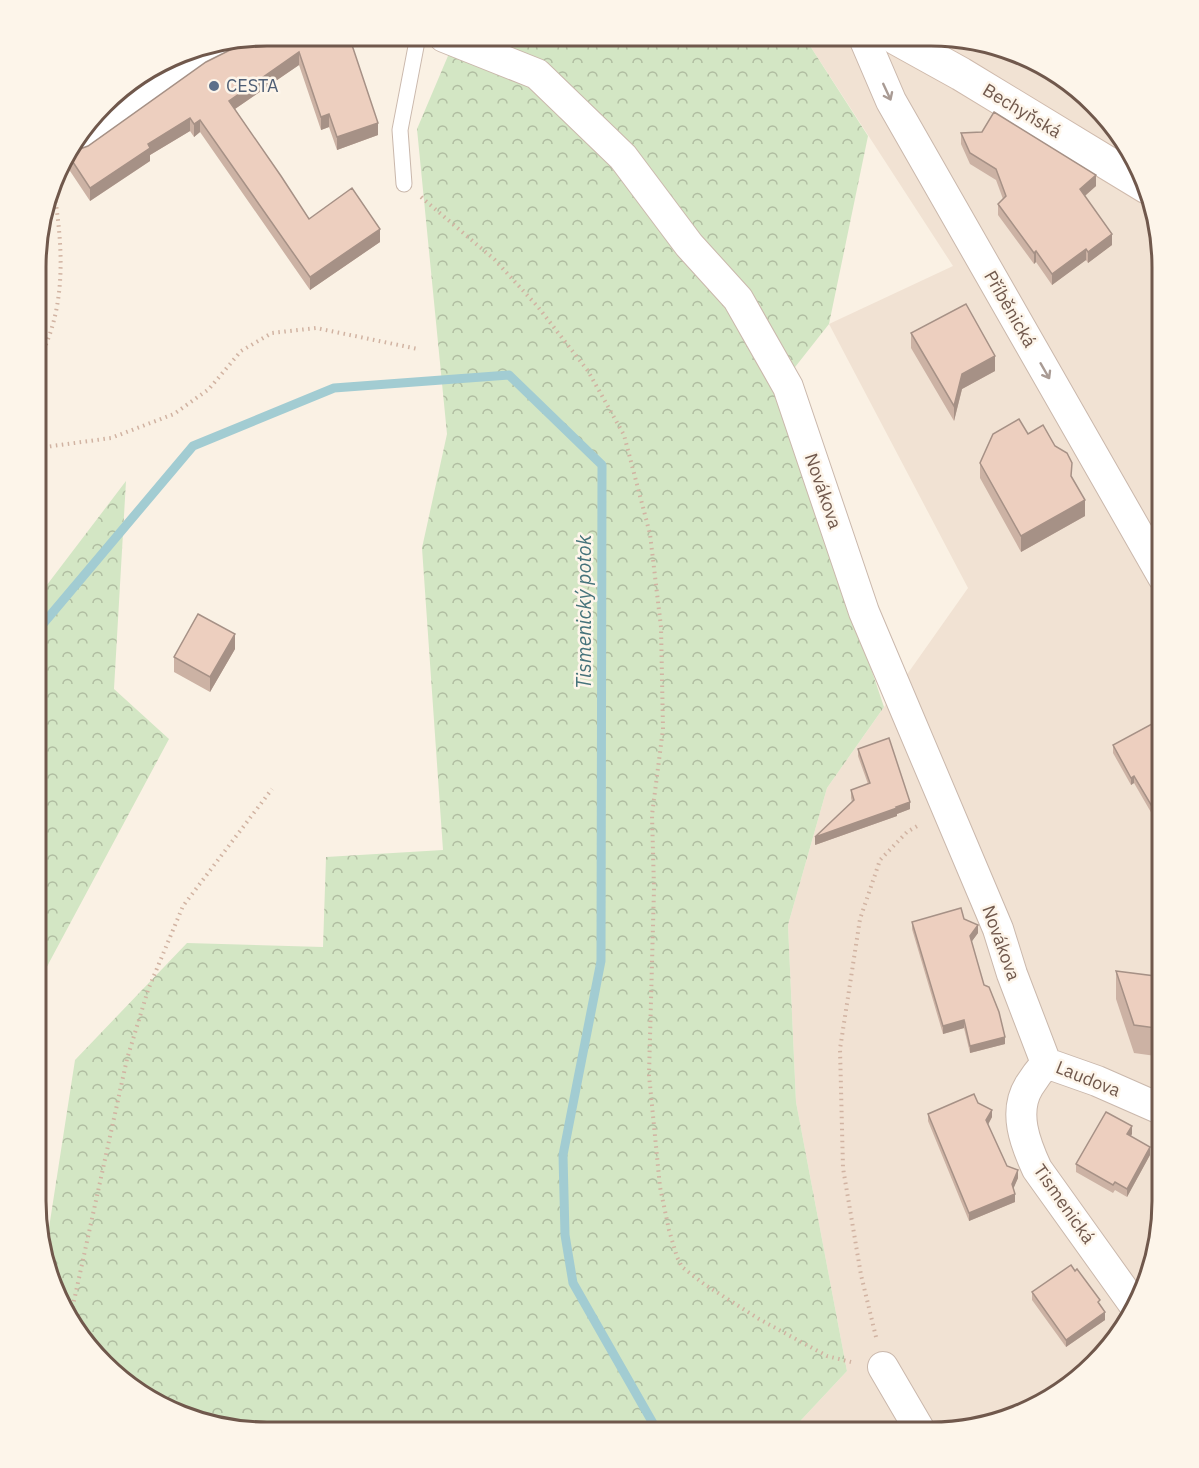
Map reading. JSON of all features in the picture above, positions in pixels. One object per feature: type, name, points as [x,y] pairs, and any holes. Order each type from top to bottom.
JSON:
[{"type":"main road","name":"Bechyňská","points":[[910,46],[971,80],[1134,179]]},
{"type":"street","name":"Novákova","points":[[468,46],[537,74],[623,157],[689,245],[738,299],[788,387],[864,612],[998,929],[1012,974],[1046,1063]]},
{"type":"street","name":"Příběnická","points":[[867,46],[891,101],[1152,558]]},
{"type":"street","points":[[90,137],[196,60],[206,55]]},
{"type":"street","name":"Laudova","points":[[1046,1063],[1096,1081],[1152,1106]]},
{"type":"street","name":"Tismenická","points":[[1046,1063],[1029,1084],[1022,1103],[1022,1122],[1027,1147],[1036,1169],[1130,1299]]},
{"type":"street","points":[[882,1366],[916,1422]]},
{"type":"lane","points":[[404,184],[400,130],[416,46]]},
{"type":"path","points":[[404,184],[495,260],[538,307],[588,371],[624,435],[650,534],[662,627],[663,729],[652,815],[654,888],[649,1075],[660,1187],[677,1257],[682,1267],[704,1284],[759,1318],[827,1356],[865,1365],[882,1366],[861,1275],[843,1168],[840,1049],[860,919],[880,860],[907,832],[947,810]]},
{"type":"path","points":[[46,346],[60,294],[60,231],[56,204]]},
{"type":"path","points":[[46,447],[111,438],[174,414],[209,389],[241,351],[272,333],[316,328],[418,349]]},
{"type":"path","points":[[73,1305],[127,1059],[148,990],[183,906],[272,789]]},
{"type":"shaded area","points":[[810,46],[960,48],[989,54],[1029,69],[1066,92],[1098,122],[1130,170],[1145,210],[1152,253],[1151,1229],[1136,1285],[1107,1335],[1077,1367],[1042,1392],[1002,1410],[960,1420],[799,1422],[847,1371],[796,1102],[788,925],[827,788],[968,588],[829,324],[953,266]]},
{"type":"green space","points":[[452,46],[810,46],[868,136],[829,324],[777,390],[884,707],[827,788],[788,925],[796,1102],[847,1371],[799,1422],[268,1422],[239,1420],[210,1414],[183,1405],[157,1392],[111,1357],[76,1311],[63,1285],[54,1258],[48,1231],[75,1060],[187,943],[323,947],[326,857],[443,850],[422,548],[447,434],[417,129]]},
{"type":"green space","points":[[126,481],[114,689],[169,739],[46,968],[46,586]]},
{"type":"building","points":[[352,46],[378,123],[337,137],[329,114],[321,117],[299,52],[229,101],[309,219],[352,188],[380,229],[310,277],[200,120],[194,124],[190,118],[148,144],[150,148],[90,188],[73,162],[82,148],[206,62],[239,48]]},
{"type":"building","points":[[994,112],[1096,175],[1080,189],[1112,234],[1088,252],[1086,249],[1052,274],[998,204],[1006,196],[996,169],[970,153],[961,133],[982,132]]},
{"type":"building","points":[[966,304],[995,356],[962,374],[954,406],[911,333]]},
{"type":"building","points":[[1019,419],[1028,434],[1043,425],[1055,446],[1067,453],[1072,463],[1071,476],[1085,500],[1021,536],[980,463],[993,434]]},
{"type":"building","points":[[198,614],[235,634],[210,677],[174,657]]},
{"type":"building","points":[[1152,724],[1152,806],[1134,776],[1131,778],[1113,745]]},
{"type":"building","points":[[889,738],[910,802],[815,837],[854,800],[851,790],[870,783],[858,749]]},
{"type":"building","points":[[961,908],[964,919],[978,925],[970,936],[984,985],[989,987],[999,1012],[1005,1037],[970,1046],[964,1020],[943,1026],[912,922]]},
{"type":"building","points":[[1116,971],[1152,976],[1152,1027],[1134,1025]]},
{"type":"building","points":[[974,1094],[978,1103],[992,1110],[986,1120],[1007,1166],[1018,1170],[1012,1184],[1015,1194],[969,1213],[928,1114]]},
{"type":"building","points":[[1106,1112],[1132,1126],[1127,1134],[1150,1147],[1127,1189],[1115,1182],[1113,1185],[1076,1164]]},
{"type":"building","points":[[1071,1265],[1075,1271],[1077,1269],[1100,1300],[1098,1302],[1105,1312],[1066,1340],[1032,1292]]},
{"type":"waterway","name":"Tismenický potok","points":[[46,620],[193,446],[334,388],[509,375],[602,465],[601,961],[563,1155],[565,1235],[573,1283],[652,1422]]},
{"type":"place","name":"CESTA","points":[[214,86]]}]
